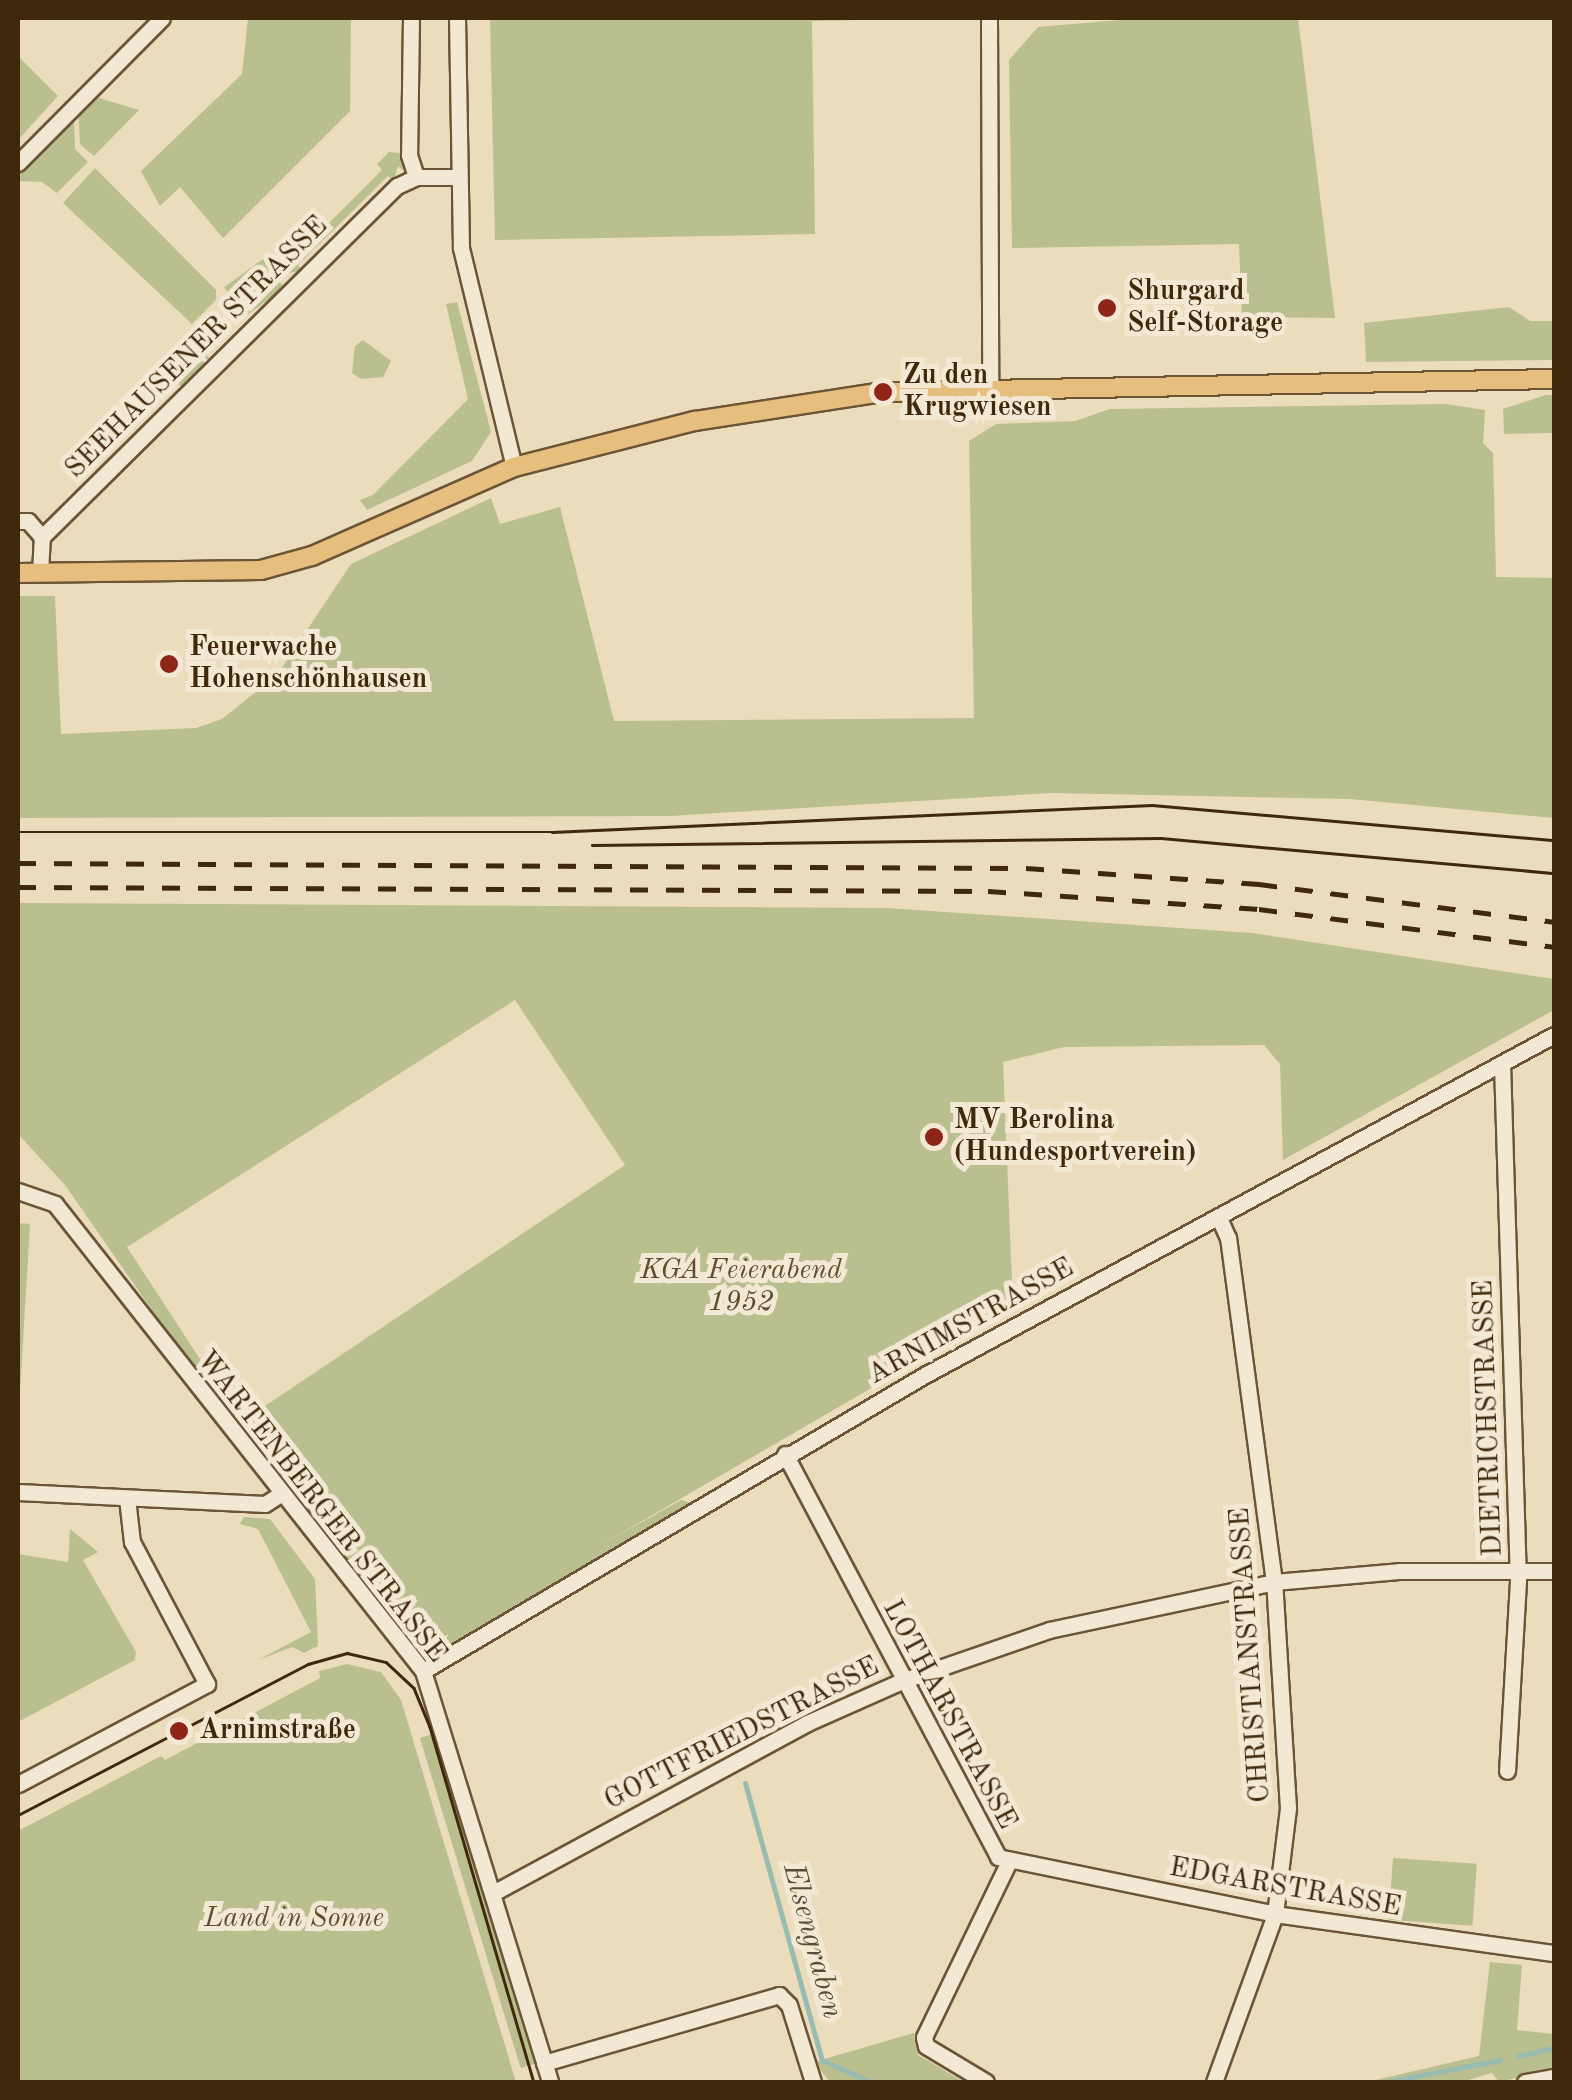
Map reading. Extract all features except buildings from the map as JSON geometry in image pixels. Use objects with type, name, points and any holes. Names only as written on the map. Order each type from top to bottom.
[{"type":"main road","points":[[18,573],[209,574],[274,567],[514,467],[735,413],[884,392],[990,387],[1554,380]]},
{"type":"street","points":[[18,163],[162,18]]},
{"type":"street","points":[[411,18],[409,155],[416,177],[457,177]]},
{"type":"street","points":[[456,18],[461,248],[514,467]]},
{"type":"street","points":[[990,18],[990,387]]},
{"type":"street","name":"SEEHAUSENER STRASSE","points":[[42,536],[397,186],[416,177]]},
{"type":"street","points":[[18,520],[28,520],[42,536],[40,572]]},
{"type":"street","name":"ARNIMSTRASSE","points":[[423,1671],[785,1454],[1554,1035]]},
{"type":"street","name":"DIETRICHSTRASSE","points":[[1502,1063],[1518,1571],[1507,1771]]},
{"type":"street","name":"WARTENBERGER STRASSE","points":[[18,1191],[55,1204],[280,1495],[423,1671],[550,2082]]},
{"type":"street","name":"CHRISTIANSTRASSE","points":[[1214,2082],[1275,1914],[1288,1808],[1274,1582],[1228,1238],[1218,1216]]},
{"type":"street","name":"LOTHARSTRASSE","points":[[785,1454],[990,1850],[1010,1861],[924,2037],[926,2046],[986,2082]]},
{"type":"street","points":[[18,1492],[264,1504],[280,1495]]},
{"type":"street","points":[[18,1784],[206,1684],[132,1542],[127,1498]]},
{"type":"street","name":"GOTTFRIEDSTRASSE","points":[[493,1893],[743,1756],[902,1681],[1049,1630],[1274,1582],[1554,1571]]},
{"type":"street","name":"EDGARSTRASSE","points":[[1010,1861],[1275,1914],[1554,1953]]},
{"type":"street","points":[[544,2063],[779,1995],[813,2082]]},
{"type":"street","points":[[1525,2082],[1554,2077]]},
{"type":"green space","points":[[248,18],[351,18],[350,111],[223,238],[180,187],[160,206],[141,171],[242,74]]},
{"type":"green space","points":[[490,18],[965,18],[812,21],[815,234],[495,240]]},
{"type":"green space","points":[[1144,18],[1298,18],[1335,318],[1242,317],[1239,244],[1012,248],[1009,60],[1038,27]]},
{"type":"green space","points":[[18,56],[58,96],[18,140]]},
{"type":"green space","points":[[99,98],[139,110],[94,156],[80,144],[78,108]]},
{"type":"green space","points":[[74,116],[75,149],[88,162],[57,193],[42,182],[18,181],[18,169]]},
{"type":"green space","points":[[389,152],[401,153],[404,171],[398,166],[394,181],[388,176],[298,265],[302,271],[286,273],[285,255],[291,261],[382,170],[377,164]]},
{"type":"green space","points":[[95,168],[216,290],[216,300],[192,324],[63,203]]},
{"type":"green space","points":[[263,259],[284,288],[245,316],[224,287]]},
{"type":"green space","points":[[457,302],[491,432],[472,461],[367,510],[360,500],[373,495],[468,399],[446,304]]},
{"type":"green space","points":[[1509,307],[1530,321],[1554,321],[1554,360],[1366,362],[1364,323]]},
{"type":"green space","points":[[189,338],[212,361],[184,390],[161,366]]},
{"type":"green space","points":[[363,340],[391,361],[383,377],[361,379],[352,373],[355,346]]},
{"type":"green space","points":[[1554,395],[1554,433],[1504,434],[1503,409]]},
{"type":"green space","points":[[1446,404],[1485,410],[1483,443],[1493,453],[1496,577],[1554,578],[1554,818],[1350,799],[1051,793],[670,816],[18,818],[18,596],[55,596],[61,734],[196,728],[222,719],[277,675],[351,564],[491,498],[500,524],[560,507],[614,721],[974,718],[969,441],[996,424],[1075,421],[1110,409]]},
{"type":"green space","name":"KGA Feierabend 1952","points":[[18,903],[887,908],[1252,933],[1554,979],[1554,1010],[1283,1160],[1280,1064],[1264,1045],[1064,1047],[1003,1062],[1013,1306],[599,1546],[681,1500],[692,1503],[446,1649],[442,1645],[449,1634],[417,1652],[220,1408],[65,1185],[18,1134]],"holes":[[[515,1000],[625,1165],[241,1422],[127,1247]]]},
{"type":"green space","points":[[18,1223],[30,1224],[18,1426]]},
{"type":"green space","points":[[244,1517],[270,1519],[315,1579],[318,1646],[304,1653],[292,1647],[258,1660],[311,1632],[258,1529],[240,1524]]},
{"type":"green space","points":[[70,1529],[98,1552],[83,1560],[136,1652],[135,1660],[18,1722],[18,1554],[68,1562]]},
{"type":"green space","name":"Land in Sonne","points":[[347,1664],[381,1672],[401,1700],[516,2082],[18,2082],[18,1831],[161,1756],[165,1760],[320,1678],[319,1671]]},
{"type":"green space","points":[[436,1733],[537,2063],[521,2068],[420,1738]]},
{"type":"green space","points":[[1393,1858],[1477,1864],[1472,1926],[1389,1920]]},
{"type":"green space","points":[[1490,1962],[1522,1965],[1517,2030],[1554,2034],[1554,2069],[1499,2082],[1492,2073],[1461,2082],[1367,2082],[1479,2056]]},
{"type":"green space","points":[[914,2033],[918,2055],[964,2082],[830,2082],[814,2062]]},
{"type":"waterway","name":"Elsengraben","points":[[745,1783],[822,2060],[871,2082]]},
{"type":"waterway","name":"Elsengraben","points":[[1518,2056],[1554,2048]]},
{"type":"waterway","name":"Elsengraben","points":[[1386,2082],[1500,2060]]},
{"type":"tram line","points":[[18,832],[552,832],[1152,805],[1554,840]]},
{"type":"tram line","points":[[592,845],[1161,838],[1554,873]]},
{"type":"tram line","points":[[18,1815],[308,1664],[347,1653],[386,1662],[414,1688],[430,1727],[534,2082]]},
{"type":"railway","points":[[18,863],[1026,868],[1259,884],[1554,922]]},
{"type":"railway","points":[[18,887],[988,891],[1259,909],[1554,947]]},
{"type":"place","name":"Shurgard Self-Storage","points":[[1107,308]]},
{"type":"place","name":"Zu den Krugwiesen","points":[[883,392]]},
{"type":"place","name":"Feuerwache Hohenschönhausen","points":[[169,664]]},
{"type":"place","name":"MV Berolina (Hundesportverein)","points":[[934,1137]]},
{"type":"place","name":"Arnimstraße","points":[[179,1731]]}]
